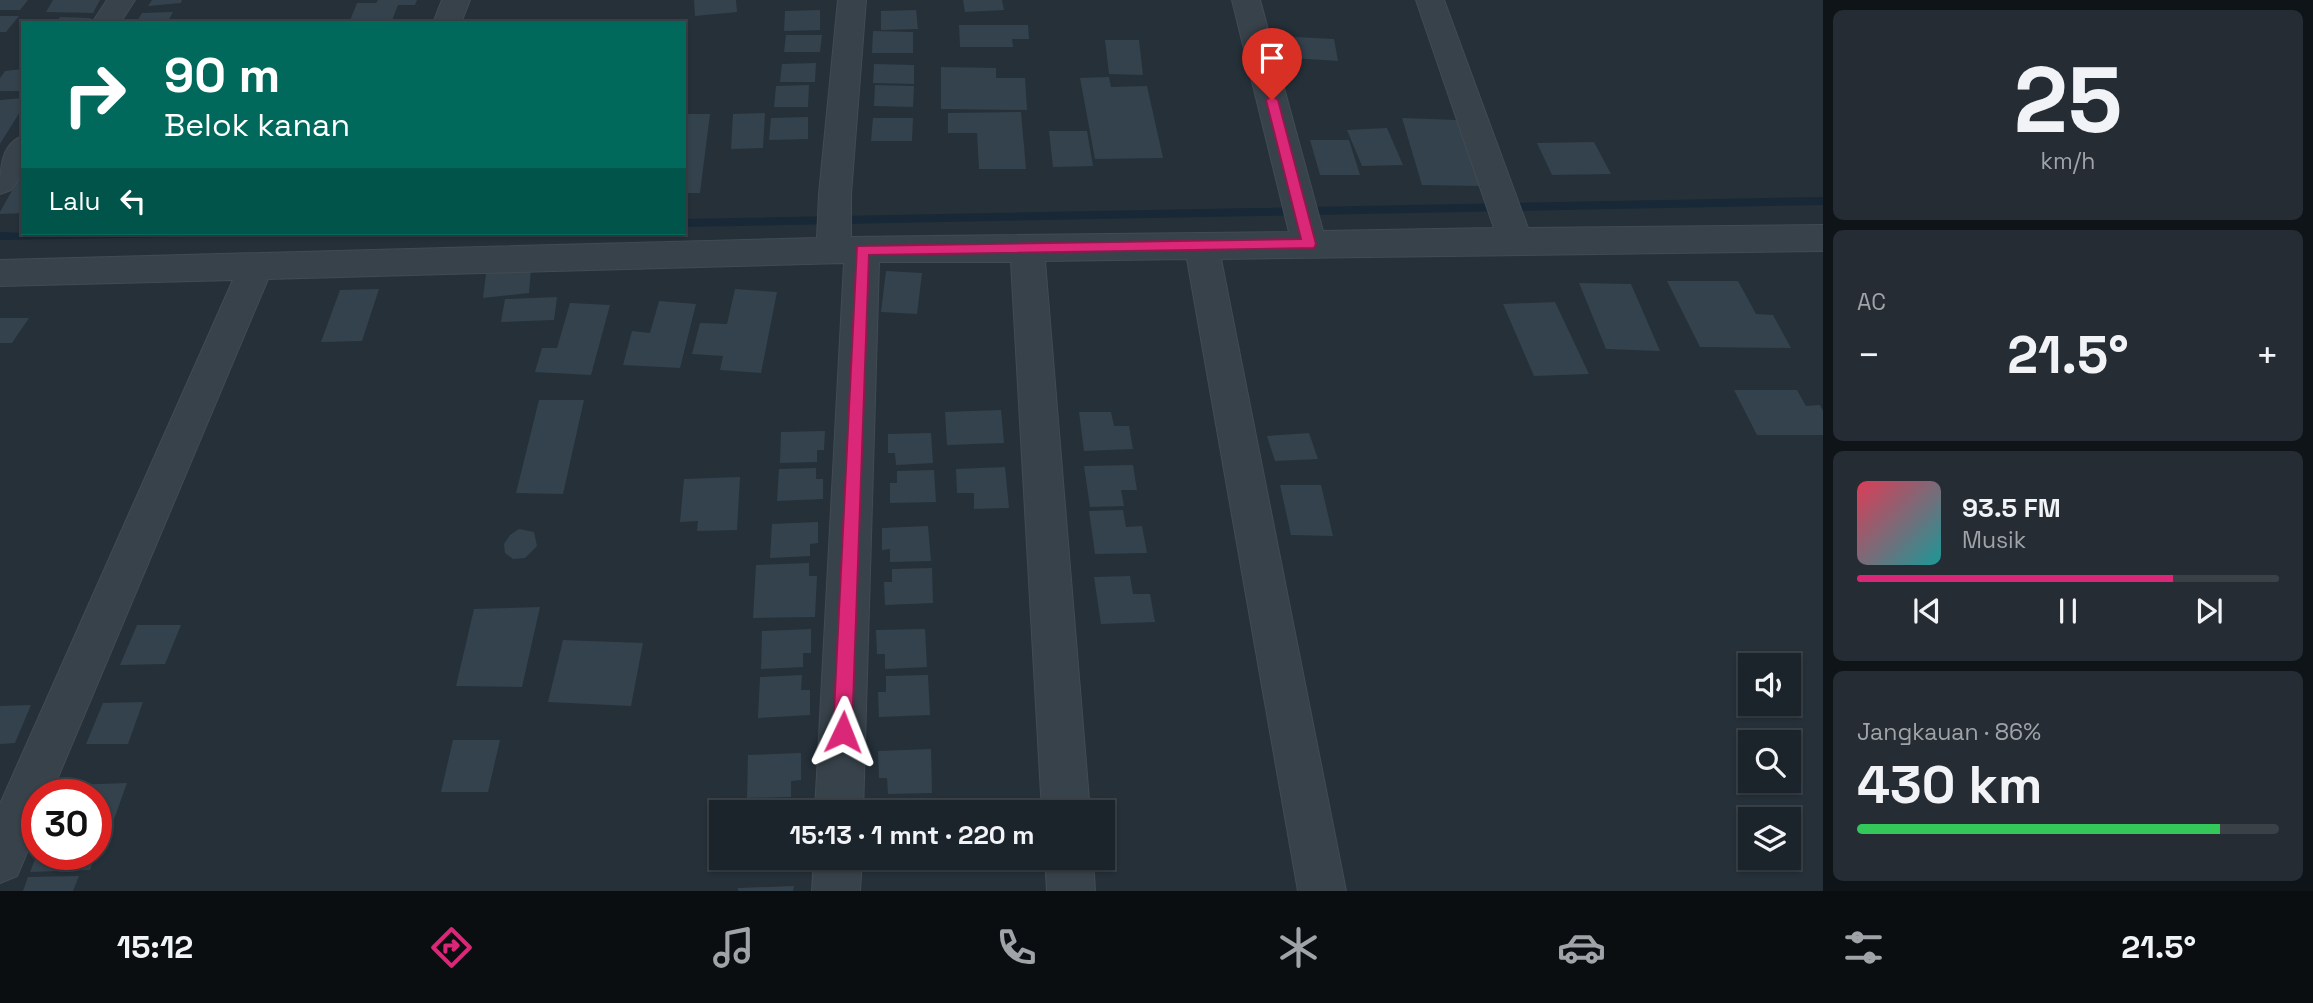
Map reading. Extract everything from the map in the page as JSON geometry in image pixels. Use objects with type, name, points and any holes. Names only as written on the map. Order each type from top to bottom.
[{"type":"street","points":[[107,21],[121,0]]},
{"type":"street","points":[[448,21],[456,0]]},
{"type":"street","points":[[839,800],[844,245],[835,194],[852,0]]},
{"type":"street","points":[[1246,0],[1307,236]]},
{"type":"street","points":[[1430,0],[1512,231]]},
{"type":"street","points":[[0,182],[21,151]]},
{"type":"street","points":[[0,273],[257,266],[357,244],[844,245],[1027,249],[1202,246],[1307,236],[1512,231],[1823,238]]},
{"type":"street","points":[[1202,246],[1322,891]]},
{"type":"street","points":[[1027,249],[1065,800]]},
{"type":"street","points":[[0,859],[257,266]]},
{"type":"street","points":[[836,891],[837,870]]},
{"type":"street","points":[[1070,870],[1071,891]]},
{"type":"building","points":[[0,0],[28,0],[20,10],[0,10]]},
{"type":"building","points":[[53,0],[100,0],[93,13],[46,12]]},
{"type":"building","points":[[152,0],[182,0],[181,3],[148,6]]},
{"type":"building","points":[[378,0],[417,0],[415,5],[398,5],[392,21],[350,21],[357,3],[376,3]]},
{"type":"building","points":[[694,0],[736,0],[737,12],[695,16]]},
{"type":"building","points":[[963,0],[1002,0],[1004,10],[965,12]]},
{"type":"building","points":[[820,10],[820,30],[784,31],[785,11]]},
{"type":"building","points":[[916,10],[918,29],[881,30],[881,11]]},
{"type":"building","points":[[173,12],[168,21],[137,21],[142,13]]},
{"type":"building","points":[[0,16],[19,16],[6,32],[0,32]]},
{"type":"building","points":[[60,17],[91,18],[89,21],[57,21]]},
{"type":"building","points":[[959,25],[1028,25],[1029,39],[1012,39],[1013,47],[960,47]]},
{"type":"building","points":[[873,31],[913,32],[913,53],[872,53]]},
{"type":"building","points":[[786,35],[822,35],[820,52],[784,52]]},
{"type":"building","points":[[1275,36],[1334,39],[1338,61],[1278,57]]},
{"type":"building","points":[[1105,40],[1139,40],[1143,75],[1109,74]]},
{"type":"building","points":[[816,63],[815,82],[780,82],[782,64]]},
{"type":"building","points":[[874,64],[914,65],[914,84],[873,83]]},
{"type":"building","points":[[941,67],[996,68],[996,78],[1025,78],[1027,110],[941,109]]},
{"type":"building","points":[[21,69],[21,91],[0,91],[0,78],[5,71]]},
{"type":"building","points":[[1109,77],[1111,87],[1147,86],[1163,158],[1095,159],[1080,78]]},
{"type":"building","points":[[809,85],[808,107],[774,107],[776,86]]},
{"type":"building","points":[[875,85],[914,86],[913,107],[874,106]]},
{"type":"building","points":[[21,98],[21,110],[0,144],[0,100]]},
{"type":"building","points":[[1021,112],[1026,169],[979,169],[977,133],[948,133],[948,113]]},
{"type":"building","points":[[765,113],[763,148],[731,149],[733,114]]},
{"type":"building","points":[[686,114],[710,114],[700,193],[686,193]]},
{"type":"building","points":[[808,117],[808,139],[769,140],[771,118]]},
{"type":"building","points":[[873,118],[913,118],[912,141],[871,141]]},
{"type":"building","points":[[1402,118],[1457,120],[1480,186],[1422,185]]},
{"type":"building","points":[[1387,128],[1403,165],[1362,166],[1347,130]]},
{"type":"building","points":[[1049,131],[1087,131],[1093,166],[1053,167]]},
{"type":"building","points":[[1310,140],[1349,140],[1360,175],[1320,175]]},
{"type":"building","points":[[1594,142],[1611,174],[1552,175],[1537,143]]},
{"type":"building","points":[[21,175],[21,213],[0,212]]},
{"type":"building","points":[[531,269],[529,293],[483,298],[486,274]]},
{"type":"building","points":[[886,271],[922,273],[917,314],[881,312]]},
{"type":"building","points":[[1667,281],[1738,281],[1756,314],[1773,315],[1791,348],[1700,347]]},
{"type":"building","points":[[1579,283],[1631,284],[1660,351],[1606,349]]},
{"type":"building","points":[[379,289],[362,341],[321,342],[340,290]]},
{"type":"building","points":[[735,289],[777,292],[761,373],[720,370],[723,356],[692,354],[700,323],[727,324]]},
{"type":"building","points":[[557,297],[554,320],[501,322],[505,299]]},
{"type":"building","points":[[659,301],[696,304],[680,368],[623,365],[632,331],[650,333]]},
{"type":"building","points":[[1555,302],[1589,374],[1534,376],[1503,304]]},
{"type":"building","points":[[570,303],[610,305],[591,375],[535,372],[542,348],[557,348]]},
{"type":"building","points":[[0,318],[29,318],[12,343],[0,343]]},
{"type":"building","points":[[1734,390],[1797,390],[1806,406],[1820,405],[1823,411],[1823,435],[1757,435]]},
{"type":"building","points":[[539,400],[584,400],[563,494],[516,493]]},
{"type":"building","points":[[1001,410],[1004,443],[947,445],[945,412]]},
{"type":"building","points":[[1079,412],[1111,412],[1114,426],[1129,426],[1133,449],[1084,451]]},
{"type":"building","points":[[825,431],[824,450],[817,450],[817,462],[780,463],[781,432]]},
{"type":"building","points":[[931,433],[933,463],[896,465],[895,453],[888,453],[888,434]]},
{"type":"building","points":[[1309,433],[1318,459],[1275,461],[1267,436]]},
{"type":"building","points":[[1133,465],[1137,490],[1121,490],[1124,506],[1090,507],[1084,466]]},
{"type":"building","points":[[1005,467],[1009,508],[974,509],[974,493],[957,493],[956,469]]},
{"type":"building","points":[[816,468],[816,479],[823,479],[823,499],[777,501],[779,469]]},
{"type":"building","points":[[934,470],[936,502],[890,503],[890,483],[897,483],[897,471]]},
{"type":"building","points":[[740,477],[737,530],[697,531],[698,521],[680,522],[684,479]]},
{"type":"building","points":[[1280,485],[1321,485],[1333,536],[1291,535]]},
{"type":"building","points":[[1123,510],[1126,527],[1142,526],[1147,553],[1095,554],[1089,511]]},
{"type":"building","points":[[818,522],[818,543],[810,544],[810,556],[770,558],[772,524]]},
{"type":"building","points":[[928,526],[931,561],[890,562],[890,549],[882,550],[882,528]]},
{"type":"building","points":[[519,529],[534,532],[537,546],[525,558],[513,559],[505,553],[504,544],[510,535]]},
{"type":"building","points":[[809,563],[809,576],[817,576],[815,617],[753,618],[756,565]]},
{"type":"building","points":[[932,568],[933,603],[885,605],[884,582],[892,582],[892,569]]},
{"type":"building","points":[[1130,576],[1133,594],[1150,594],[1155,622],[1101,624],[1094,577]]},
{"type":"building","points":[[540,607],[522,687],[456,686],[474,609]]},
{"type":"building","points":[[137,625],[181,625],[165,664],[120,665]]},
{"type":"building","points":[[811,629],[811,653],[803,653],[803,667],[761,669],[762,631]]},
{"type":"building","points":[[925,629],[927,667],[885,669],[885,654],[877,654],[876,630]]},
{"type":"building","points":[[563,640],[643,643],[631,706],[548,702]]},
{"type":"building","points":[[802,675],[801,690],[810,690],[810,715],[758,718],[760,677]]},
{"type":"building","points":[[928,675],[930,715],[879,717],[878,692],[886,692],[886,676]]},
{"type":"building","points":[[143,702],[128,744],[86,744],[103,703]]},
{"type":"building","points":[[31,705],[15,743],[0,744],[0,706]]},
{"type":"building","points":[[453,740],[500,740],[488,792],[441,792]]},
{"type":"building","points":[[931,749],[932,793],[888,794],[887,778],[879,778],[878,751]]},
{"type":"building","points":[[801,753],[801,780],[791,781],[791,797],[747,798],[748,755]]},
{"type":"building","points":[[127,783],[112,822],[112,784]]},
{"type":"building","points":[[31,870],[90,870],[30,872]]},
{"type":"building","points":[[79,876],[73,891],[23,891],[28,877]]},
{"type":"building","points":[[794,886],[793,891],[738,891],[738,888]]},
{"type":"waterway","points":[[686,223],[1823,201]]},
{"type":"waterway","points":[[0,236],[61,235]]},
{"type":"route","points":[[843,732],[862,250],[1309,244],[1272,100]]}]
